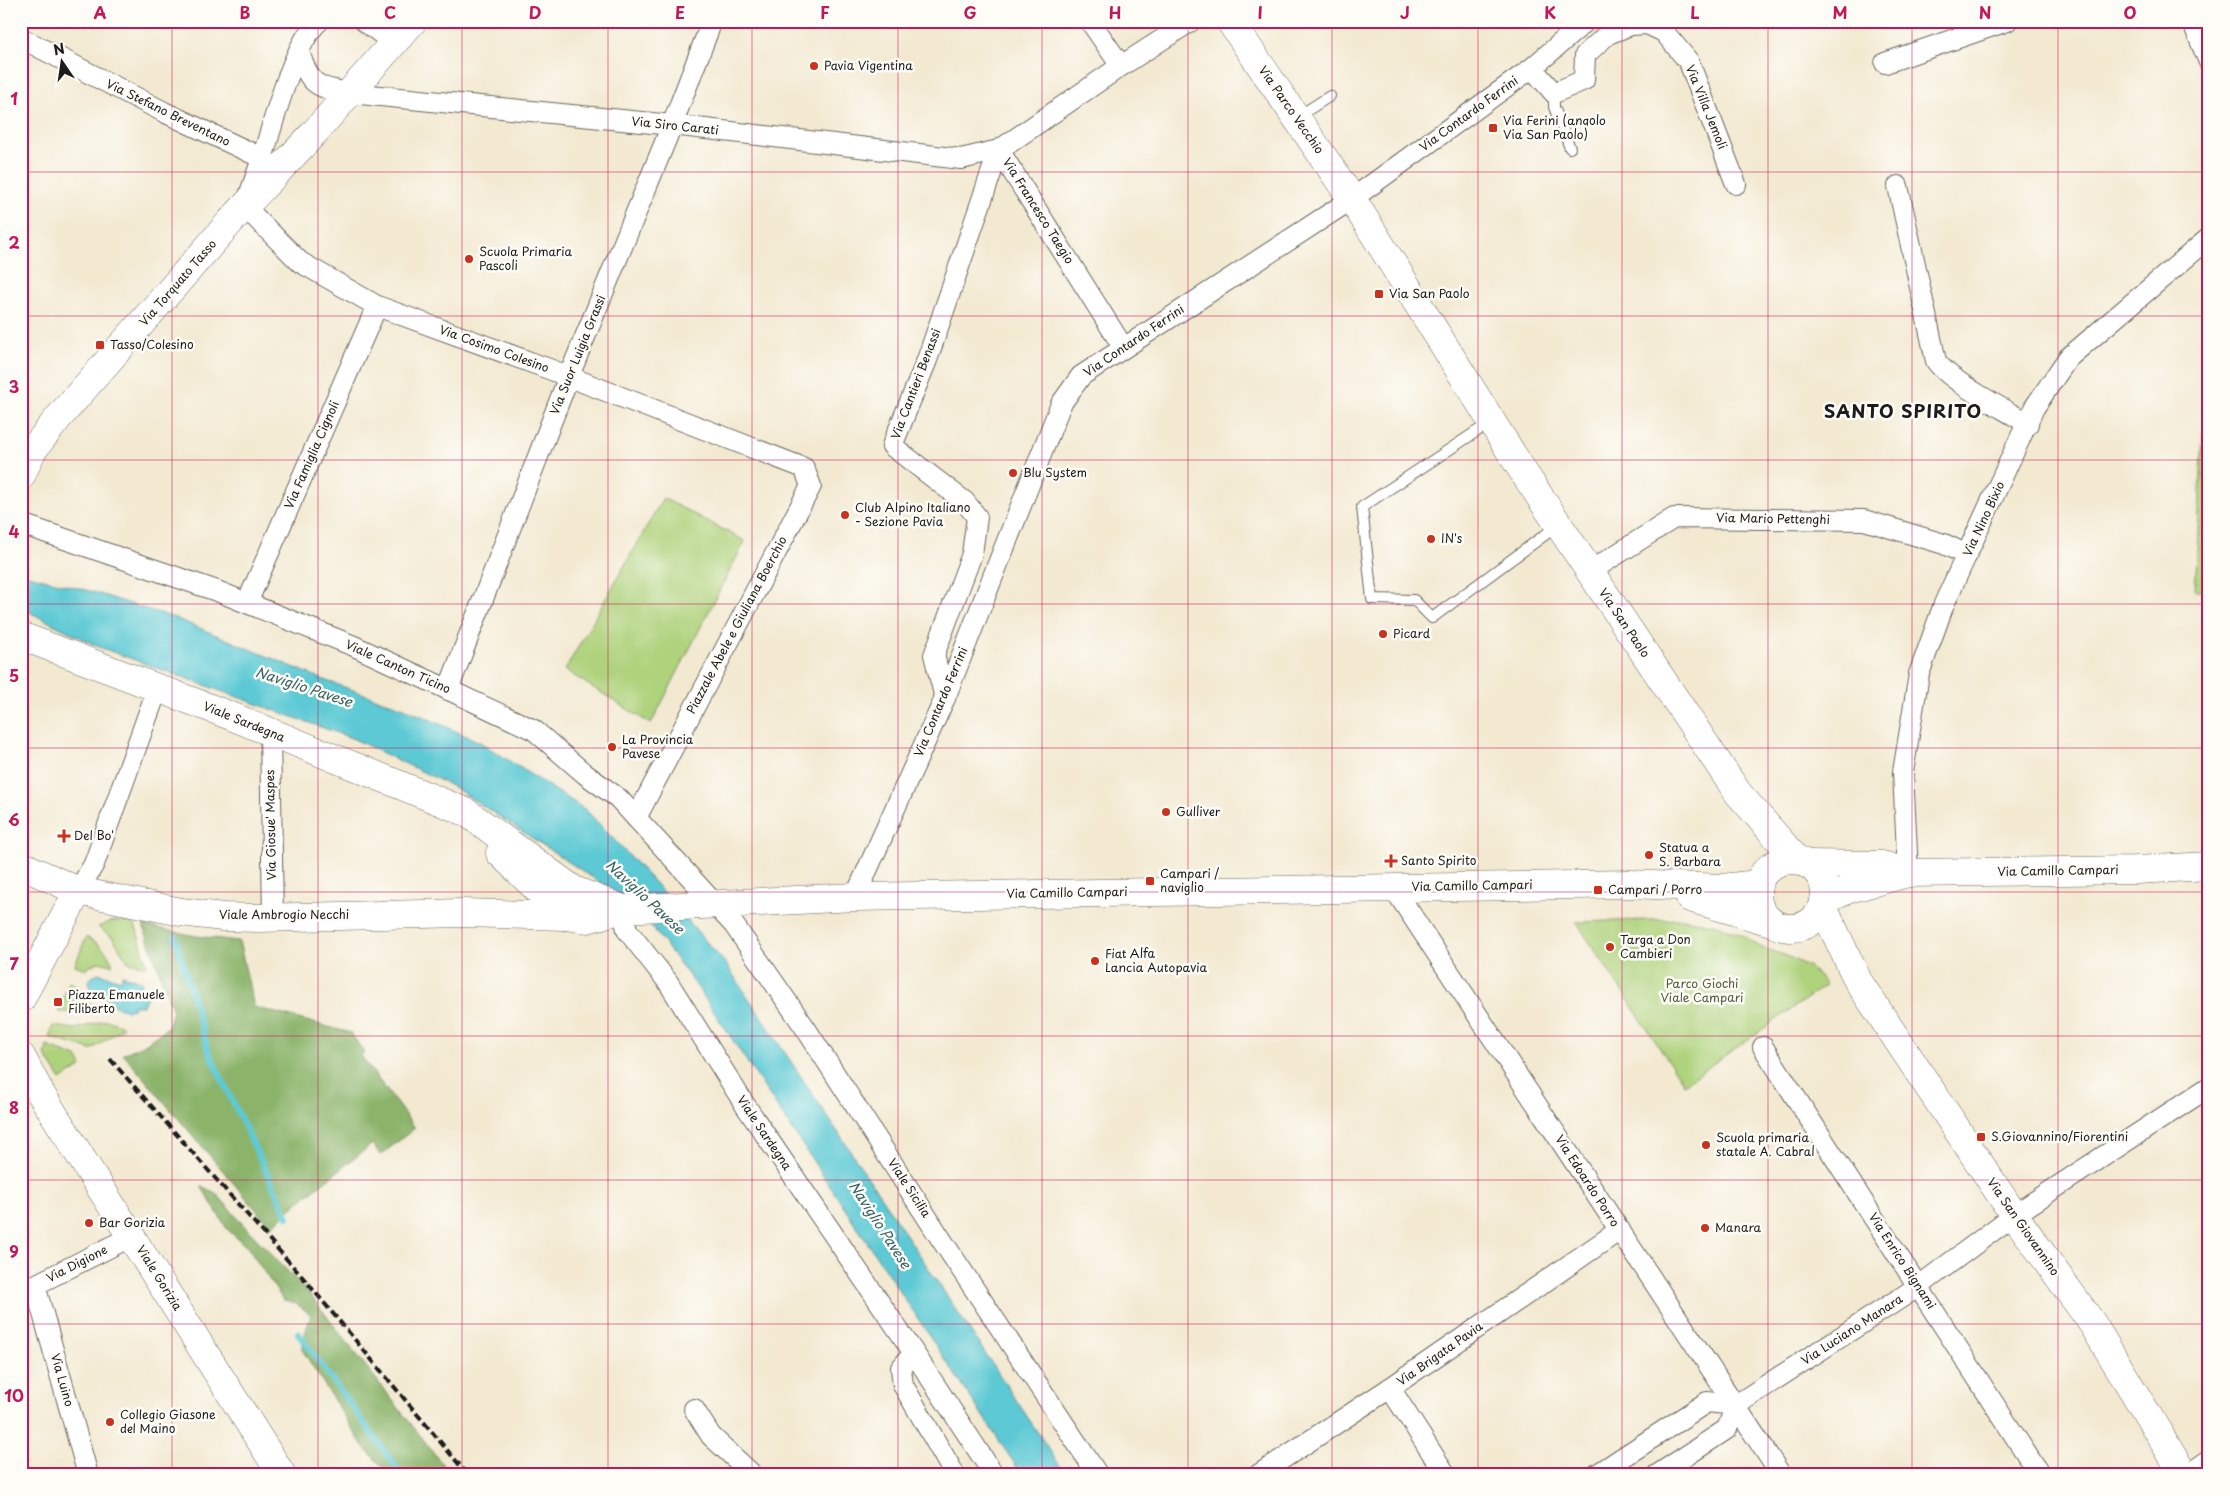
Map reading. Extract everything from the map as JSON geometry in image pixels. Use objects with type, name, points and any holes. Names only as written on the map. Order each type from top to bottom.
[{"type":"street","points":[[364,21],[395,44]]},
{"type":"street","name":"Via Torquato Tasso","points":[[21,476],[32,451],[59,417],[245,207],[395,44],[413,21]]},
{"type":"street","name":"Via Suor Luigia Grassi","points":[[448,690],[569,376],[672,125],[712,21]]},
{"type":"street","points":[[1090,21],[1121,66]]},
{"type":"street","name":"Via Francesco Taegio","points":[[1123,347],[999,150],[1121,66],[1191,21]]},
{"type":"street","name":"Via Parco Vecchio","points":[[1230,21],[1352,199]]},
{"type":"street","name":"Via Contardo Ferrini","points":[[855,897],[945,698],[1061,404],[1080,376],[1352,199],[1532,68],[1586,21]]},
{"type":"street","points":[[1885,63],[2007,21]]},
{"type":"street","points":[[2192,21],[2209,62]]},
{"type":"street","name":"Via Torquato Tasso","points":[[245,207],[262,158],[274,114],[312,24]]},
{"type":"street","name":"Via Villa Jemoli","points":[[1554,93],[1584,80],[1585,55],[1608,34],[1631,25],[1646,24],[1664,32],[1689,62],[1736,184]]},
{"type":"street","name":"Via Stefano Breventano","points":[[21,38],[164,112],[262,158]]},
{"type":"street","points":[[300,52],[306,74],[313,82],[329,90],[350,93]]},
{"type":"street","points":[[1532,68],[1554,93]]},
{"type":"street","name":"Via Siro Carati","points":[[350,93],[672,125],[961,159],[999,150]]},
{"type":"street","name":"Via Cantieri Benassi","points":[[945,698],[934,655],[972,554],[977,517],[966,502],[892,446],[927,360],[999,150]]},
{"type":"street","points":[[1898,186],[1936,361],[1940,368],[2028,424]]},
{"type":"street","name":"Via San Paolo","points":[[1352,199],[1490,422],[1738,792],[1802,862]]},
{"type":"street","name":"Via Cosimo Colesino","points":[[245,207],[300,262],[377,306],[569,376],[804,468],[811,486]]},
{"type":"street","name":"Via Nino Bixio","points":[[1908,873],[1903,772],[1919,674],[1944,604],[2034,408],[2068,358],[2209,238]]},
{"type":"street","name":"Via Famiglia Cignoli","points":[[248,603],[377,306]]},
{"type":"street","name":"Piazzale Abele e Giuliana Boerchio","points":[[636,818],[811,486]]},
{"type":"street","name":"Via Mario Pettenghi","points":[[1589,572],[1674,518],[1864,520],[1944,544],[1967,555]]},
{"type":"street","name":"Viale Canton Ticino","points":[[21,524],[248,603],[354,646],[534,730],[584,774],[618,798],[715,905]]},
{"type":"street","name":"Viale Sardegna","points":[[21,636],[270,732],[466,812],[574,890],[623,909],[627,930],[668,982],[745,1106],[914,1352],[994,1475]]},
{"type":"street","points":[[21,999],[78,890],[94,864],[158,688]]},
{"type":"street","name":"Via Giosue' Maspes","points":[[270,732],[273,918]]},
{"type":"street","name":"Via San Paolo","points":[[1738,792],[1753,828],[1761,878]]},
{"type":"street","points":[[466,812],[479,832],[565,916],[587,919],[623,909]]},
{"type":"street","points":[[1785,860],[1802,862],[1822,879],[1825,890],[1824,904],[1816,918],[1806,925],[1781,924],[1760,910],[1756,897],[1761,878],[1775,864],[1785,860]]},
{"type":"street","name":"Via Camillo Campari","points":[[1802,862],[1882,865],[1908,873]]},
{"type":"street","name":"Viale Ambrogio Necchi","points":[[21,865],[78,890],[181,912],[223,917],[273,918],[463,914],[565,916]]},
{"type":"street","name":"Via Camillo Campari","points":[[1824,904],[1849,889],[1908,873],[2136,870],[2209,866]]},
{"type":"street","name":"Viale Ambrogio Necchi","points":[[463,914],[517,892],[524,875]]},
{"type":"street","name":"Via Camillo Campari","points":[[623,909],[855,897],[1630,884],[1722,888],[1761,878]]},
{"type":"street","name":"Via Camillo Campari","points":[[1630,884],[1716,904],[1781,924]]},
{"type":"street","name":"Via Edoardo Porro","points":[[1393,887],[1781,1475]]},
{"type":"street","name":"Via San Giovannino","points":[[1824,904],[1858,982],[2014,1215],[2092,1323],[2186,1475]]},
{"type":"street","name":"Viale Sicilia","points":[[715,905],[734,925],[806,1028],[947,1247],[1098,1475]]},
{"type":"street","name":"Via San Giovannino","points":[[1781,924],[1820,946],[1858,982]]},
{"type":"street","name":"Via Enrico Bignami","points":[[1763,1047],[2040,1475]]},
{"type":"street","name":"Viale Gorizia","points":[[21,1056],[41,1094],[282,1475]]},
{"type":"street","name":"Via Luciano Manara","points":[[1736,1405],[1919,1286],[2014,1215],[2209,1087]]},
{"type":"street","name":"Via Brigata Pavia","points":[[1258,1475],[1390,1388],[1620,1230]]},
{"type":"street","name":"Via Digione","points":[[28,1286],[132,1236]]},
{"type":"street","name":"Via Luino","points":[[28,1286],[88,1475]]},
{"type":"street","points":[[914,1352],[901,1368],[904,1385],[955,1475]]},
{"type":"street","points":[[1390,1388],[1446,1475]]},
{"type":"street","points":[[1596,1475],[1707,1402],[1736,1405],[1727,1429],[1657,1475]]},
{"type":"street","points":[[694,1409],[711,1436],[753,1475]]},
{"type":"street","points":[[2186,1475],[2209,1460]]},
{"type":"lane","points":[[1554,93],[1554,107],[1570,148]]},
{"type":"lane","points":[[1296,118],[1330,96]]},
{"type":"lane","points":[[1490,422],[1362,507],[1372,598],[1414,600],[1432,618],[1558,525]]},
{"type":"green space","points":[[2203,432],[2209,433],[2209,592],[2195,591]]},
{"type":"green space","points":[[663,498],[745,541],[651,724],[565,670]]},
{"type":"green space","name":"Parco Giochi Viale Campari","points":[[1684,919],[1717,925],[1745,936],[1760,947],[1787,956],[1811,968],[1826,985],[1684,1084],[1576,922]]},
{"type":"green space","points":[[112,921],[130,922],[136,927],[147,966],[128,962],[113,938],[98,927]]},
{"type":"green space","points":[[143,925],[196,936],[239,941],[254,1007],[351,1033],[364,1053],[361,1056],[415,1128],[381,1155],[372,1144],[271,1227],[123,1054],[145,1044],[168,1027],[173,1011]]},
{"type":"green space","points":[[86,937],[98,944],[108,954],[112,965],[98,962],[85,969],[75,965]]},
{"type":"green space","points":[[69,982],[78,986],[84,999],[95,1006],[95,1009],[82,1013],[58,1012]]},
{"type":"green space","points":[[106,1020],[121,1025],[123,1028],[91,1050],[49,1037],[53,1026],[76,1029]]},
{"type":"green space","points":[[47,1046],[77,1057],[82,1066],[61,1080],[45,1055]]},
{"type":"green space","points":[[201,1186],[216,1193],[247,1229],[307,1291],[451,1475],[418,1475],[416,1472],[390,1475],[363,1446],[303,1351],[303,1340],[311,1315],[297,1304],[283,1300],[248,1248],[227,1229]]},
{"type":"water","name":"Naviglio Pavese","points":[[21,573],[93,592],[175,618],[327,681],[404,708],[480,742],[586,810],[654,882],[726,964],[1066,1475],[1022,1475],[696,985],[636,906],[454,787],[354,739],[99,647],[21,608]]},
{"type":"water","points":[[98,973],[121,980],[122,975],[141,981],[142,984],[137,987],[144,988],[144,991],[148,993],[143,1006],[132,1006],[134,1009],[128,1010],[112,1005],[114,1000],[93,992],[88,980]]},
{"type":"waterway","points":[[175,936],[208,1050],[288,1217]]},
{"type":"waterway","points":[[298,1333],[402,1475]]},
{"type":"railway","points":[[110,1059],[305,1280],[468,1475]]},
{"type":"place","name":"Pavia Vigentina","points":[[814,66]]},
{"type":"place","name":"Via Ferini (angolo Via San Paolo)","points":[[1493,128]]},
{"type":"place","name":"Scuola Primaria Pascoli","points":[[469,259]]},
{"type":"place","name":"Via San Paolo","points":[[1379,294]]},
{"type":"place","name":"Tasso/Colesino","points":[[100,345]]},
{"type":"place","name":"Blu System","points":[[1013,473]]},
{"type":"place","name":"Club Alpino Italiano - Sezione Pavia","points":[[845,515]]},
{"type":"place","name":"IN's","points":[[1431,539]]},
{"type":"place","name":"Picard","points":[[1383,634]]},
{"type":"place","name":"La Provincia Pavese","points":[[612,747]]},
{"type":"place","name":"Gulliver","points":[[1166,812]]},
{"type":"place","name":"Del Bo'","points":[[64,836]]},
{"type":"place","name":"Statua a S. Barbara","points":[[1649,855]]},
{"type":"place","name":"Santo Spirito","points":[[1391,861]]},
{"type":"place","name":"Campari / naviglio","points":[[1150,881]]},
{"type":"place","name":"Campari / Porro","points":[[1598,890]]},
{"type":"place","name":"Targa a Don Cambieri","points":[[1610,947]]},
{"type":"place","name":"Fiat Alfa Lancia Autopavia","points":[[1095,961]]},
{"type":"place","name":"Piazza Emanuele Filiberto","points":[[58,1002]]},
{"type":"place","name":"S.Giovannino/Fiorentini","points":[[1981,1137]]},
{"type":"place","name":"Scuola primaria statale A. Cabral","points":[[1706,1145]]},
{"type":"place","name":"Bar Gorizia","points":[[89,1223]]},
{"type":"place","name":"Manara","points":[[1705,1228]]},
{"type":"place","name":"Collegio Giasone del Maino","points":[[110,1422]]},
{"type":"district","name":"SANTO SPIRITO","points":[[1903,412]]}]
